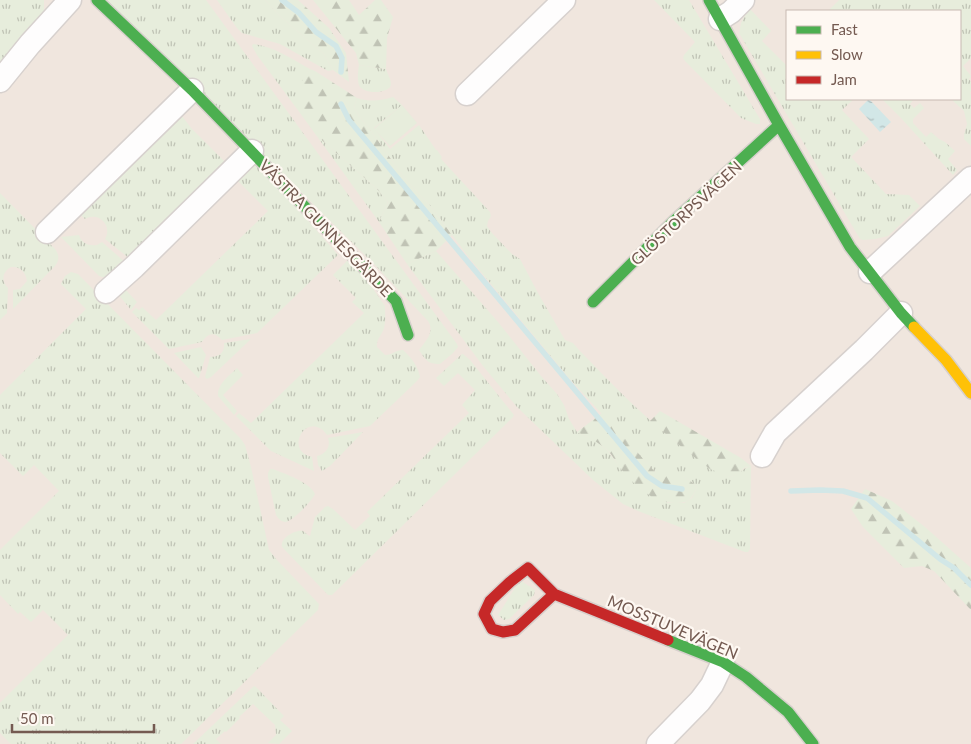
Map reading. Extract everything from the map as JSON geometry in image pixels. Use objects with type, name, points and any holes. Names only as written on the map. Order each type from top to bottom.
[{"type":"street","points":[[0,82],[30,44],[70,0]]},
{"type":"street","name":"VÄSTRA GUNNESGÄRDE","points":[[97,0],[192,90],[396,301],[408,335]]},
{"type":"street","points":[[468,94],[564,0]]},
{"type":"street","points":[[709,0],[850,247],[901,313],[946,360],[971,393]]},
{"type":"street","points":[[720,19],[731,12],[743,0]]},
{"type":"street","points":[[46,232],[192,90]]},
{"type":"street","name":"GLÖSTORPSVÄGEN","points":[[593,302],[674,222],[779,125]]},
{"type":"street","name":"VÄSTRA GUNNESGÄRDE","points":[[106,292],[252,151]]},
{"type":"street","points":[[870,272],[971,178]]},
{"type":"street","points":[[762,456],[775,433],[901,313]]},
{"type":"street","name":"MOSSTUVEVÄGEN","points":[[554,594],[515,630],[503,632],[492,629],[484,614],[490,601],[528,568],[554,594],[723,662],[746,677],[788,712],[813,744]]},
{"type":"street","points":[[658,744],[700,701],[712,685],[723,662]]},
{"type":"shaded area","points":[[0,0],[971,0],[971,744],[0,744]]},
{"type":"green space","points":[[0,0],[44,0],[44,14],[0,64]]},
{"type":"green space","points":[[106,0],[206,0],[457,344],[458,347],[453,353],[440,364],[429,362],[425,359],[419,350],[430,333],[431,329],[428,321],[375,265]]},
{"type":"green space","points":[[217,0],[265,0],[281,17],[324,54],[333,70],[328,71],[280,44],[242,33]]},
{"type":"green space","points":[[265,0],[298,0],[329,28],[346,53],[349,82],[333,70],[324,54],[281,17]]},
{"type":"green space","points":[[313,0],[349,0],[359,15],[375,0],[381,0],[393,17],[387,38],[386,69],[359,65],[356,53]]},
{"type":"green space","points":[[654,0],[689,0],[760,119],[760,124],[741,118],[685,61],[684,55],[695,42]]},
{"type":"green space","points":[[839,0],[971,0],[971,58],[963,66],[971,76],[969,79],[971,82],[971,146],[964,139],[967,124],[964,111],[952,100],[961,100],[961,10],[829,10]]},
{"type":"green space","points":[[749,8],[771,31],[762,41],[786,65],[786,100],[853,100],[842,110],[869,139],[851,157],[886,194],[909,195],[920,206],[888,236],[875,239],[860,239],[739,33],[741,23]]},
{"type":"green space","points":[[253,44],[275,50],[310,69],[302,84],[300,113],[257,55],[252,46]]},
{"type":"green space","points":[[359,65],[386,69],[391,82],[390,87],[376,92],[370,92],[361,88],[358,80]]},
{"type":"green space","points":[[310,69],[357,98],[354,107],[359,116],[403,176],[433,209],[452,235],[436,251],[407,264],[379,222],[388,202],[377,189],[316,135],[300,113],[300,86],[304,76]]},
{"type":"green space","points":[[393,97],[402,105],[374,128],[390,149],[419,125],[442,157],[442,160],[490,212],[491,216],[487,226],[512,254],[520,259],[565,340],[573,343],[643,414],[696,458],[730,477],[751,466],[750,549],[748,552],[623,504],[593,480],[517,407],[483,366],[407,264],[436,251],[557,394],[577,432],[596,441],[608,451],[622,470],[642,490],[668,503],[684,503],[692,498],[697,487],[692,482],[674,474],[656,473],[568,377],[467,255],[433,209],[403,176],[354,107],[357,98],[375,100]]},
{"type":"green space","points":[[883,100],[913,100],[910,104],[914,108],[920,103],[924,108],[913,119],[913,123],[926,137],[931,132],[955,151],[948,159],[957,170],[953,175]]},
{"type":"green space","points":[[402,105],[417,123],[390,146],[374,129]]},
{"type":"green space","points":[[178,111],[192,129],[226,163],[130,259],[105,239],[107,229],[103,221],[95,217],[85,219],[76,210]]},
{"type":"green space","points":[[316,135],[377,189],[388,202],[379,222]]},
{"type":"green space","points":[[252,156],[338,255],[257,333],[222,340],[216,335],[211,334],[202,342],[169,349],[132,312],[136,308],[139,310],[142,307],[156,320],[268,211],[234,177]]},
{"type":"green space","points":[[0,193],[55,249],[58,262],[13,309],[13,290],[20,289],[27,281],[22,270],[11,267],[6,271],[4,280],[8,288],[7,313],[0,320]]},
{"type":"green space","points":[[79,235],[89,245],[97,245],[102,242],[126,263],[111,276],[99,276],[61,237]]},
{"type":"green space","points":[[351,257],[385,306],[385,325],[377,342],[377,347],[385,355],[403,350],[414,362],[420,377],[370,426],[327,435],[323,430],[315,426],[309,427],[304,431],[298,442],[304,454],[312,457],[314,471],[271,451],[236,416],[239,413],[251,423],[364,313],[352,302],[356,298],[333,275]]},
{"type":"green space","points":[[71,272],[78,274],[241,439],[245,445],[251,467],[269,550],[319,604],[318,610],[181,744],[11,744],[0,733],[0,703],[68,635],[43,610],[31,622],[20,612],[18,614],[0,595],[0,550],[59,491],[34,465],[23,476],[0,453],[0,395],[86,309],[61,284],[65,276]]},
{"type":"green space","points":[[123,287],[137,302],[131,310],[118,294]]},
{"type":"green space","points":[[251,339],[211,377],[207,379],[205,377],[210,357],[221,354],[224,349],[224,343]]},
{"type":"green space","points":[[201,347],[206,355],[198,378],[174,353]]},
{"type":"green space","points":[[462,354],[470,360],[514,415],[513,417],[332,595],[328,595],[283,548],[283,541],[287,536],[297,531],[303,531],[310,536],[315,517],[328,506],[355,530],[370,516],[367,512],[469,413],[462,405],[475,390],[458,373],[444,386],[436,378]]},
{"type":"green space","points":[[237,368],[243,375],[223,395],[237,411],[234,415],[218,396],[218,392],[224,381]]},
{"type":"green space","points":[[660,411],[741,458],[751,466],[730,477],[710,469],[650,421]]},
{"type":"green space","points":[[602,413],[656,473],[668,472],[678,474],[688,479],[697,487],[691,498],[684,502],[667,502],[645,492],[621,469],[607,450],[577,432]]},
{"type":"green space","points":[[363,432],[330,466],[322,471],[318,465],[317,456],[327,450],[328,438]]},
{"type":"green space","points":[[270,469],[303,482],[315,494],[302,511],[285,522],[276,515],[268,477]]},
{"type":"green space","points":[[865,489],[892,501],[925,527],[971,568],[971,610],[934,571],[922,566],[904,568],[863,527],[851,509]]},
{"type":"green space","points":[[520,580],[535,590],[534,595],[509,619],[504,620],[498,615]]},
{"type":"green space","points":[[254,686],[284,716],[280,720],[292,731],[279,744],[268,743],[276,735],[275,725],[253,704],[226,732],[216,739],[221,744],[193,744]]},
{"type":"water","points":[[870,100],[891,122],[880,132],[859,109]]},
{"type":"waterway","points":[[282,0],[299,13],[316,32],[336,46],[342,58],[341,72]]},
{"type":"waterway","points":[[341,104],[349,120],[647,476],[662,486],[682,489]]},
{"type":"waterway","points":[[791,491],[843,491],[867,498],[940,559],[954,568],[971,585]]},
{"type":"traffic: fast","points":[[97,0],[192,90],[396,301],[408,335]]},
{"type":"traffic: fast","points":[[709,0],[850,247],[914,327]]},
{"type":"traffic: fast","points":[[593,302],[674,221],[779,125]]},
{"type":"traffic: fast","points":[[668,640],[723,662],[746,677],[788,712],[813,744]]},
{"type":"traffic: slow","points":[[914,327],[946,360],[971,393]]},
{"type":"traffic: jam","points":[[554,594],[515,630],[503,632],[492,629],[484,614],[490,601],[528,568],[554,594],[668,640]]}]
